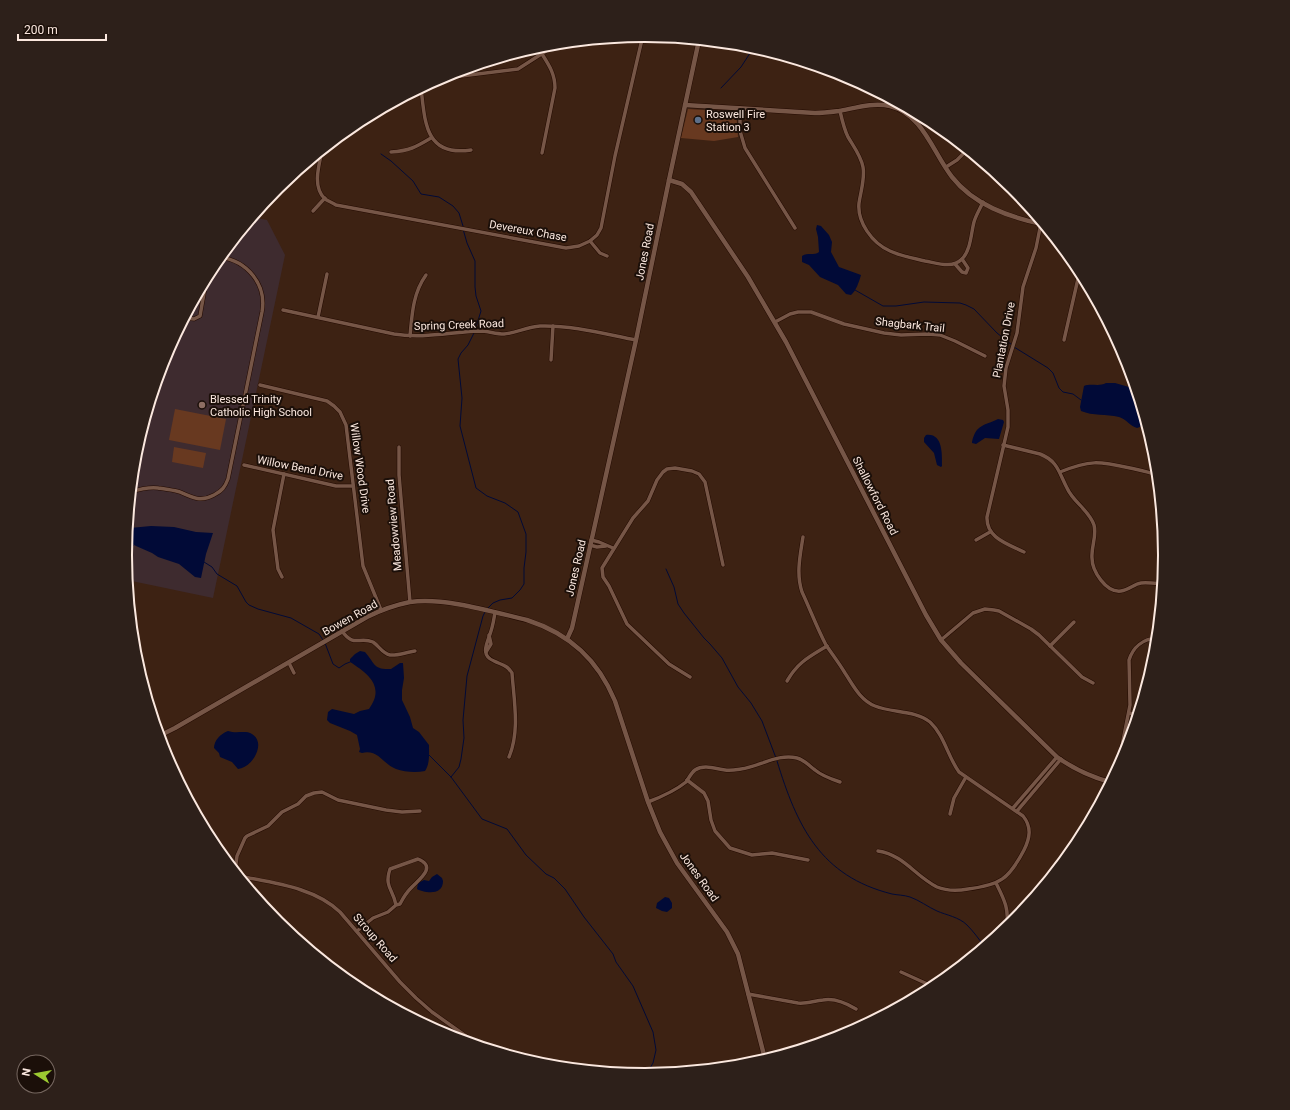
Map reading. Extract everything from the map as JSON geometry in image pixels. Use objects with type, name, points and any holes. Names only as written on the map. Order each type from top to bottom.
[{"type":"street","points":[[607,256],[600,253],[590,241],[597,235],[601,228],[615,156],[641,42]]},
{"type":"street","name":"Jones Road","points":[[698,45],[636,340],[572,628],[568,639],[590,660],[600,672],[608,686],[615,702],[648,802],[660,832],[674,858],[720,922],[732,942],[740,961],[763,1054]]},
{"type":"street","points":[[462,76],[518,69],[545,52]]},
{"type":"street","points":[[542,54],[554,74],[555,88],[542,153]]},
{"type":"street","points":[[422,93],[426,128],[431,138],[440,146],[447,149],[457,151],[471,150]]},
{"type":"street","points":[[685,105],[815,113],[878,105],[897,108]]},
{"type":"street","points":[[740,108],[740,131],[745,148],[795,228]]},
{"type":"street","points":[[840,111],[845,130],[859,154],[863,166],[864,181],[859,202],[859,210],[862,221],[867,231],[880,245],[895,253],[944,265],[955,264],[962,259],[966,252],[974,221],[983,202]]},
{"type":"street","points":[[909,115],[918,124],[952,177],[962,188],[983,202],[1011,216],[1034,221]]},
{"type":"street","points":[[391,152],[399,152],[417,147],[431,138]]},
{"type":"street","points":[[946,167],[964,153]]},
{"type":"street","points":[[313,211],[325,198],[321,193],[317,180],[321,158]]},
{"type":"street","name":"Shallowford Road","points":[[669,180],[682,184],[691,192],[750,280],[775,322],[926,615],[941,640],[961,663],[1059,758],[1071,767],[1106,780]]},
{"type":"street","name":"Devereux Chase","points":[[325,198],[340,206],[566,248],[579,246],[590,241]]},
{"type":"street","name":"Plantation Drive","points":[[990,532],[987,517],[1008,418],[1004,386],[1006,368],[1017,333],[1023,286],[1036,248],[1041,229]]},
{"type":"street","points":[[136,490],[141,488],[160,488],[198,499],[207,499],[224,488],[228,479],[262,312],[263,300],[256,278],[237,262],[227,258]]},
{"type":"street","points":[[955,264],[962,272],[966,273],[968,268],[962,259]]},
{"type":"street","points":[[318,317],[327,274]]},
{"type":"street","points":[[410,336],[414,298],[426,275]]},
{"type":"street","points":[[1064,340],[1078,280]]},
{"type":"street","points":[[190,319],[194,320],[200,316],[204,293]]},
{"type":"street","name":"Spring Creek Road","points":[[283,310],[394,334],[410,336],[480,331],[504,334],[531,327],[553,326],[636,340]]},
{"type":"street","name":"Shagbark Trail","points":[[775,322],[790,314],[808,312],[844,324],[884,333],[901,335],[940,335],[984,356]]},
{"type":"street","points":[[551,360],[553,326]]},
{"type":"street","name":"Willow Wood Drive","points":[[260,385],[323,400],[331,403],[343,416],[346,425],[363,566],[381,610]]},
{"type":"street","points":[[1003,446],[1045,456],[1054,463],[1060,472],[1069,493],[1087,513],[1092,521],[1095,535],[1092,560],[1096,573],[1107,586],[1113,590],[1120,591],[1140,583],[1157,583]]},
{"type":"street","name":"Meadowview Road","points":[[399,447],[399,475],[410,602]]},
{"type":"street","points":[[1060,472],[1079,465],[1096,462],[1151,473]]},
{"type":"street","name":"Willow Bend Drive","points":[[244,465],[336,486],[353,486]]},
{"type":"street","points":[[690,677],[669,664],[625,620],[601,571],[603,564],[634,518],[648,501],[660,476],[668,469],[678,468],[696,472],[705,482],[723,565]]},
{"type":"street","points":[[282,577],[278,569],[273,530],[284,474]]},
{"type":"street","points":[[977,541],[990,532],[998,539],[1024,552]]},
{"type":"street","points":[[803,537],[798,571],[799,584],[827,646],[857,691],[866,701],[880,708],[919,716],[931,723],[941,737],[954,765],[959,772],[1017,811],[1028,823],[1030,830],[1029,839],[1014,868],[996,883],[984,887],[960,890],[944,889],[932,883],[898,857],[878,851]]},
{"type":"street","points":[[591,543],[598,542],[613,548]]},
{"type":"street","name":"Bowen Road","points":[[164,733],[381,610],[410,602],[443,602],[495,612],[540,624],[568,639]]},
{"type":"street","points":[[941,640],[973,613],[989,609],[999,611],[1031,629],[1082,677],[1093,683]]},
{"type":"street","points":[[495,612],[489,635],[491,644],[486,652],[487,656],[491,660],[504,664],[512,672],[516,718],[513,744],[509,757]]},
{"type":"street","points":[[1050,646],[1074,622]]},
{"type":"street","points":[[342,631],[349,639],[354,641],[366,640],[374,643],[382,651],[389,655],[415,651]]},
{"type":"street","points":[[1124,739],[1131,699],[1128,663],[1131,654],[1138,645],[1143,641],[1151,639]]},
{"type":"street","points":[[787,681],[793,670],[799,664],[827,646]]},
{"type":"street","points":[[289,663],[294,673]]},
{"type":"street","points":[[1129,713],[1133,714]]},
{"type":"street","points":[[648,802],[665,795],[687,780],[695,770],[703,767],[727,770],[743,769],[789,756],[804,761],[824,776],[840,782]]},
{"type":"street","points":[[1013,808],[1059,758]]},
{"type":"street","points":[[1017,811],[1059,758]]},
{"type":"street","points":[[950,814],[954,798],[966,777]]},
{"type":"street","points":[[687,780],[704,794],[708,801],[711,820],[715,831],[730,848],[752,855],[772,853],[808,860]]},
{"type":"street","points":[[236,864],[237,856],[245,838],[251,833],[268,826],[282,812],[298,804],[306,796],[314,793],[322,792],[338,800],[386,810],[402,812],[420,811]]},
{"type":"street","points":[[357,931],[373,918],[388,912],[396,905],[400,904],[414,884],[426,871],[426,865],[422,861],[418,859],[390,869],[387,877],[387,884],[395,897],[396,905]]},
{"type":"street","name":"Stroup Road","points":[[247,878],[314,894],[334,907],[416,998],[432,1012],[464,1035]]},
{"type":"street","points":[[996,883],[1006,905],[1008,912],[1007,919]]},
{"type":"street","points":[[395,897],[404,897]]},
{"type":"street","points":[[901,972],[927,984]]},
{"type":"street","points":[[748,994],[801,1004],[834,1000],[856,1009]]},
{"type":"shaded area","points":[[688,109],[736,112],[738,137],[714,141],[681,138]]},
{"type":"shaded area","name":"Blessed Trinity Catholic High School","points":[[258,218],[267,220],[285,255],[213,598],[133,581],[133,521],[136,488],[149,422],[159,390],[185,328],[218,270]]},
{"type":"shaded area","points":[[817,225],[821,226],[829,235],[832,242],[831,252],[839,267],[861,275],[856,289],[851,295],[846,294],[838,285],[820,277],[809,265],[802,262],[802,256],[819,252],[816,229]]},
{"type":"shaded area","points":[[1106,383],[1115,383],[1130,387],[1141,422],[1140,427],[1137,428],[1119,417],[1090,414],[1081,411],[1080,407],[1084,386],[1101,385]]},
{"type":"shaded area","points":[[175,409],[226,419],[220,450],[169,440]]},
{"type":"shaded area","points":[[998,419],[1003,420],[1004,422],[999,439],[985,438],[976,444],[972,443],[976,432],[981,426]]},
{"type":"shaded area","points":[[926,435],[932,435],[939,441],[941,450],[941,467],[937,465],[934,453],[924,442]]},
{"type":"shaded area","points":[[174,447],[206,453],[203,468],[172,462]]},
{"type":"shaded area","points":[[151,526],[174,527],[196,532],[213,533],[206,554],[201,578],[195,577],[179,564],[158,557],[132,544],[133,528]]},
{"type":"shaded area","points":[[360,651],[365,652],[375,665],[381,668],[391,669],[400,663],[403,663],[404,678],[402,700],[410,717],[413,728],[419,732],[429,745],[428,762],[425,771],[414,772],[399,770],[391,767],[372,753],[359,752],[360,749],[357,735],[330,723],[327,720],[328,712],[332,709],[354,714],[369,709],[374,701],[375,688],[373,682],[369,676],[350,662],[350,659]]},
{"type":"shaded area","points":[[228,731],[250,733],[256,738],[258,749],[256,754],[253,760],[243,768],[238,769],[232,762],[220,757],[219,753],[214,748],[218,738]]},
{"type":"shaded area","points":[[437,874],[443,881],[439,890],[428,892],[417,889],[418,883],[424,880],[429,881]]},
{"type":"shaded area","points":[[665,897],[669,898],[672,903],[672,908],[667,912],[656,908],[657,903]]},
{"type":"waterway","points":[[721,88],[741,67],[750,53]]},
{"type":"waterway","points":[[381,154],[413,181],[421,194],[439,197],[453,206],[459,213],[463,226]]},
{"type":"waterway","points":[[463,229],[475,261],[476,296],[481,311],[475,330]]},
{"type":"waterway","points":[[855,290],[883,306],[896,306],[924,302],[960,303],[966,305],[974,309],[997,333],[1012,345]]},
{"type":"waterway","points":[[474,333],[458,359],[462,398],[460,426],[476,488],[487,496],[505,503],[518,512],[526,534],[524,584],[512,598],[500,600],[493,603],[488,608]]},
{"type":"waterway","points":[[1014,347],[1048,368],[1053,373],[1059,388],[1063,392],[1073,394],[1081,400]]},
{"type":"waterway","points":[[204,562],[212,567],[217,574],[237,586],[249,605],[291,618],[319,634],[323,640]]},
{"type":"waterway","points":[[666,569],[674,587],[678,604],[704,638],[722,658],[738,687],[751,703],[762,721],[776,758]]},
{"type":"waterway","points":[[451,777],[459,767],[461,759],[464,738],[463,720],[467,676],[485,612]]},
{"type":"waterway","points":[[325,643],[333,664],[339,668],[350,662]]},
{"type":"waterway","points":[[429,755],[451,777],[482,819],[507,829],[526,855],[565,889],[584,917],[613,954],[616,962],[633,986],[653,1032],[656,1050],[650,1068]]},
{"type":"waterway","points":[[777,761],[793,807],[803,827],[815,845],[829,861],[846,875],[867,886],[892,894],[910,897],[937,911],[964,922],[981,942]]},
{"type":"place","name":"Roswell Fire Station 3","points":[[698,120]]},
{"type":"place","name":"Blessed Trinity Catholic High School","points":[[202,405]]}]
